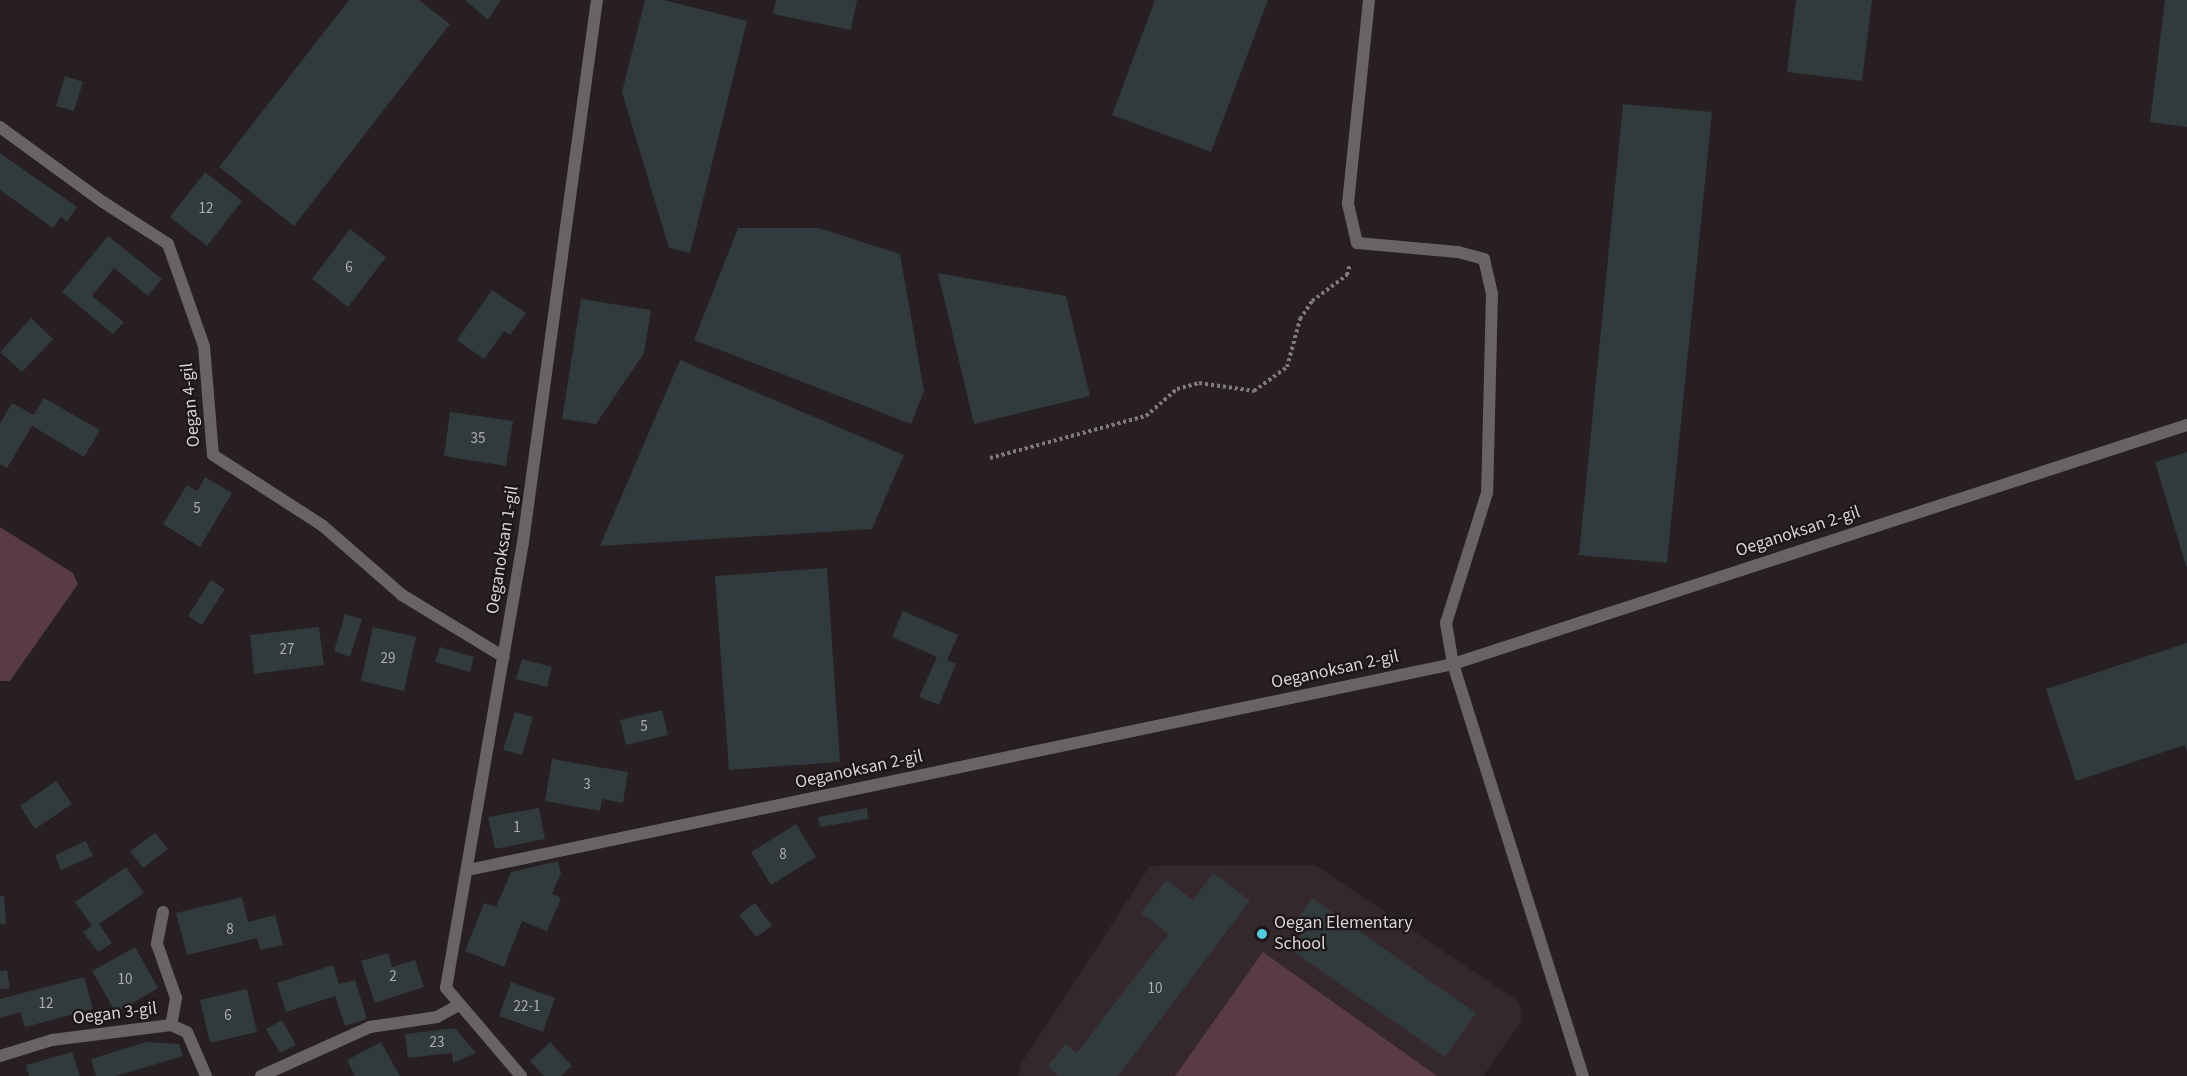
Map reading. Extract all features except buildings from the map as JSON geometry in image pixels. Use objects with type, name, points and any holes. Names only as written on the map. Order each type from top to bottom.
[{"type":"street","name":"Oeganoksan 1-gil","points":[[521,1076],[446,988],[523,542],[597,0]]},
{"type":"street","points":[[1369,0],[1348,204],[1357,243],[1458,252],[1484,259],[1492,294],[1487,493],[1446,624],[1453,664],[1582,1076]]},
{"type":"street","name":"Oegan 4-gil","points":[[0,127],[103,202],[168,244],[204,346],[213,455],[323,526],[402,595],[504,657]]},
{"type":"street","name":"Oeganoksan 2-gil","points":[[468,870],[1453,664],[2187,425]]},
{"type":"street","points":[[163,912],[157,944],[176,998],[171,1025]]},
{"type":"street","points":[[261,1076],[369,1028],[437,1017],[460,1004]]},
{"type":"street","name":"Oegan 3-gil","points":[[0,1056],[52,1040],[171,1025],[187,1032],[206,1076]]},
{"type":"path","points":[[990,459],[1146,416],[1177,389],[1199,383],[1254,391],[1287,368],[1300,319],[1312,301],[1347,275],[1357,243]]},
{"type":"shaded area","points":[[0,527],[73,573],[78,584],[10,681],[0,681]]},
{"type":"shaded area","name":"Oegan Elementary School","points":[[1315,865],[1519,1002],[1522,1020],[1483,1076],[1018,1076],[1021,1064],[1150,866]]},
{"type":"shaded area","points":[[1263,952],[1437,1076],[1175,1076]]},
{"type":"place","name":"Oegan Elementary School","points":[[1262,934]]}]
